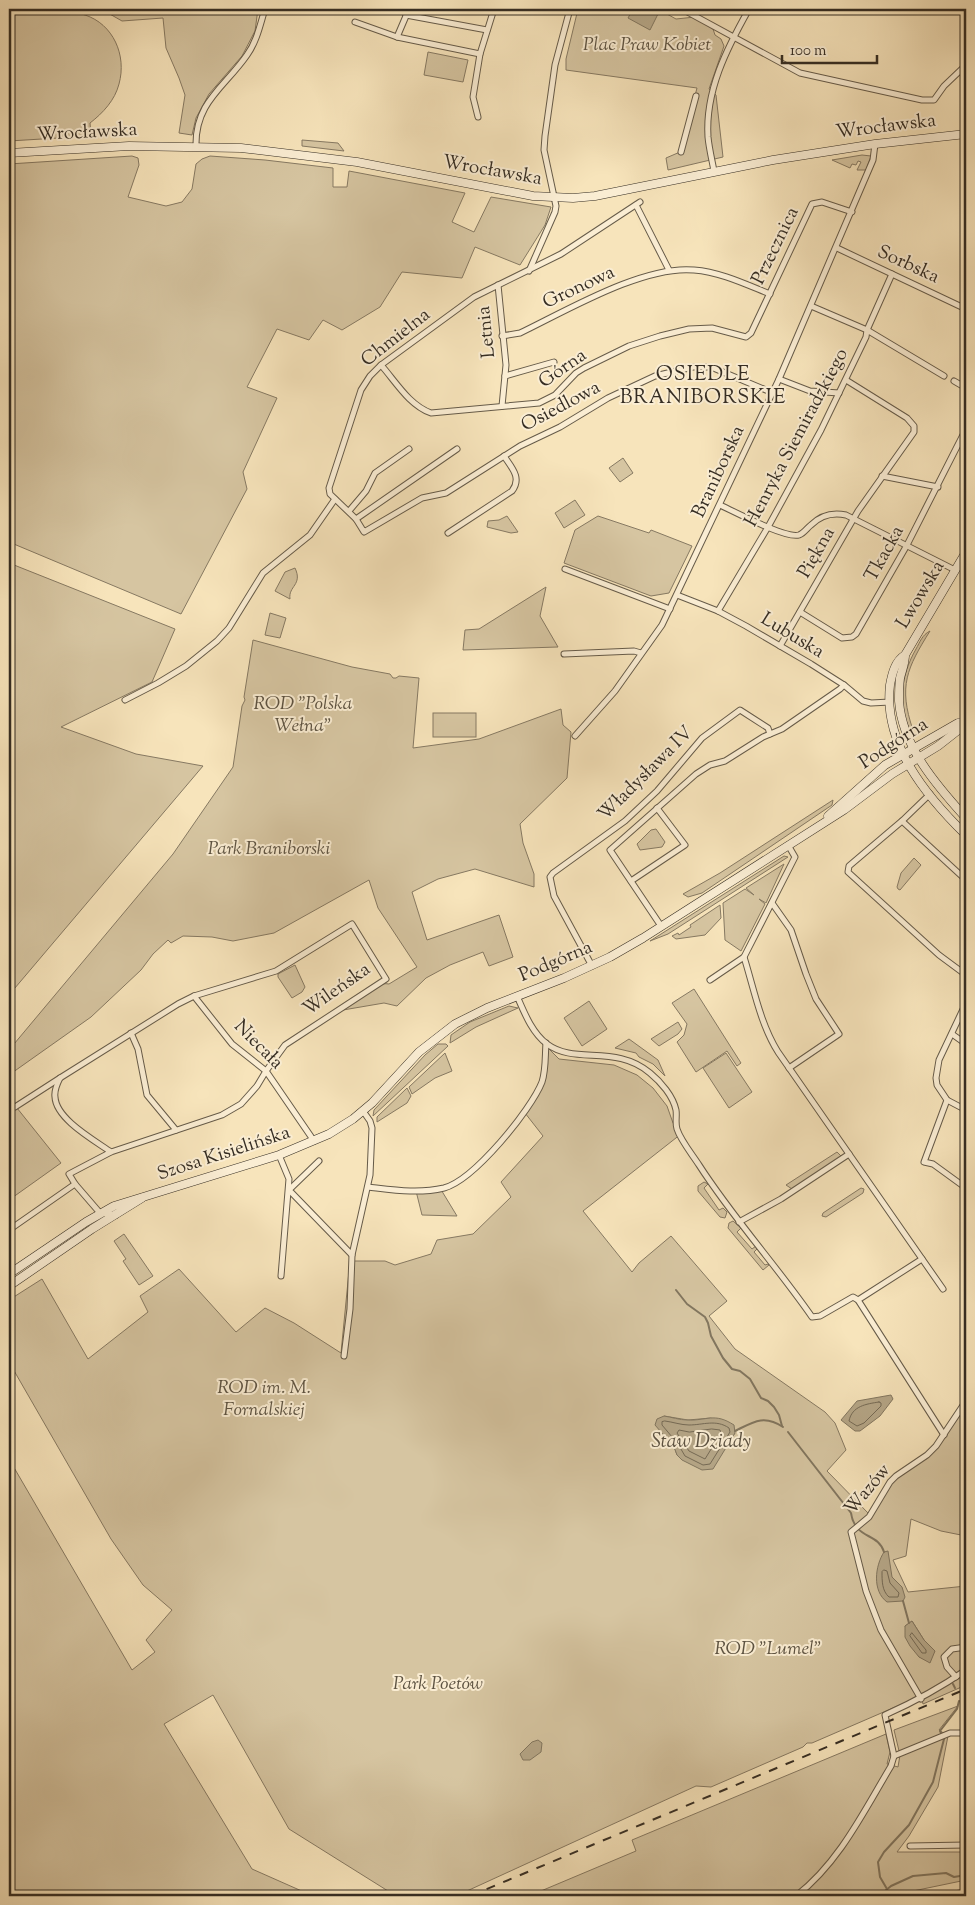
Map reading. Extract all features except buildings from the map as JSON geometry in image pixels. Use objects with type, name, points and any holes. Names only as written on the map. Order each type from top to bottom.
[{"type":"street","points":[[196,146],[197,125],[204,109],[222,83],[247,56],[258,34],[265,9]]},
{"type":"street","points":[[478,116],[473,98],[480,54],[494,9]]},
{"type":"street","points":[[528,271],[555,212],[556,198],[547,163],[544,136],[555,65],[570,9]]},
{"type":"street","points":[[682,9],[800,73],[922,100],[934,100],[945,84],[966,65]]},
{"type":"street","points":[[714,172],[708,138],[710,100],[733,38],[749,9]]},
{"type":"street","points":[[397,38],[407,12],[487,30]]},
{"type":"street","points":[[355,22],[397,38],[480,54]]},
{"type":"street","points":[[681,152],[696,96]]},
{"type":"street","name":"Wrocławska","points":[[9,153],[129,146],[196,146],[287,153],[357,162],[533,196],[556,198],[595,196],[714,172],[875,144],[966,134]]},
{"type":"street","name":"Braniborska","points":[[575,736],[615,691],[656,634],[670,609],[812,306],[873,160],[875,144]]},
{"type":"street","name":"Przecznica","points":[[746,338],[751,333],[812,204],[822,202],[852,212]]},
{"type":"street","name":"Chmielna","points":[[335,499],[330,494],[329,488],[361,390],[370,376],[381,365],[474,297],[561,254],[638,203],[669,270]]},
{"type":"street","name":"Sorbska","points":[[837,248],[966,309]]},
{"type":"street","name":"Gronowa","points":[[502,336],[520,333],[629,281],[669,270],[682,269],[707,272],[770,294]]},
{"type":"street","name":"Henryka Siemiradzkiego","points":[[718,611],[768,527],[821,430],[866,338],[867,330],[892,274]]},
{"type":"street","name":"Letnia","points":[[498,285],[506,365],[502,406]]},
{"type":"street","points":[[812,306],[867,330],[944,376]]},
{"type":"street","name":"Górna","points":[[381,365],[411,402],[431,413],[527,405],[550,399],[565,386],[576,372],[642,341],[700,328],[718,329],[746,338]]},
{"type":"street","name":"Letnia","points":[[505,376],[554,362]]},
{"type":"street","name":"Osiedlowa","points":[[356,519],[364,532],[422,498],[446,493],[504,456],[629,388],[655,376],[693,367],[706,366],[717,368],[772,393]]},
{"type":"street","points":[[779,379],[810,391],[838,393]]},
{"type":"street","name":"Piękna","points":[[780,646],[855,518],[882,476],[911,437],[914,426],[907,418],[846,380]]},
{"type":"street","points":[[954,381],[966,388]]},
{"type":"street","name":"Tkacka","points":[[800,612],[842,638],[852,637],[867,616],[907,545],[966,429]]},
{"type":"street","points":[[124,700],[158,684],[186,666],[217,641],[229,628],[263,573],[298,547],[310,535],[335,499],[356,519],[458,449]]},
{"type":"street","points":[[349,511],[366,490],[375,473],[409,450]]},
{"type":"street","points":[[448,533],[512,491],[516,486],[516,474],[504,456]]},
{"type":"street","points":[[882,476],[938,487]]},
{"type":"street","points":[[720,505],[788,535],[799,535],[813,523],[831,513],[855,518],[955,570]]},
{"type":"street","name":"Lwowska","points":[[966,552],[905,655],[899,659],[891,682],[890,702],[894,733],[908,763],[930,794],[966,835]]},
{"type":"street","points":[[565,569],[670,609]]},
{"type":"street","name":"Lubuska","points":[[677,595],[718,611],[844,685],[867,702],[890,702]]},
{"type":"street","points":[[564,654],[634,651],[641,653]]},
{"type":"street","name":"Lwowska","points":[[905,655],[899,686],[900,709],[904,727],[914,748],[941,789],[966,818]]},
{"type":"street","name":"Władysława IV","points":[[661,926],[610,850],[696,774],[782,729],[844,685]]},
{"type":"street","name":"Władysława IV","points":[[592,966],[554,896],[550,877],[552,873],[625,821],[657,790],[702,738],[740,710],[768,728],[770,734]]},
{"type":"street","name":"Podgórna","points":[[821,823],[863,783],[890,762],[958,723],[966,722]]},
{"type":"street","name":"Podgórna","points":[[314,1141],[343,1126],[363,1111],[419,1052],[441,1033],[469,1016],[592,966],[661,926],[844,810],[908,763],[920,758],[966,722]]},
{"type":"street","points":[[930,794],[902,821],[849,866],[848,872],[939,955],[966,975]]},
{"type":"street","points":[[936,801],[953,802]]},
{"type":"street","name":"Władysława IV","points":[[631,881],[685,846],[657,808]]},
{"type":"street","points":[[902,821],[966,880]]},
{"type":"street","points":[[710,980],[744,957],[795,856],[788,845]]},
{"type":"street","points":[[772,903],[791,930],[816,999],[839,1034],[788,1068]]},
{"type":"street","name":"Wileńska","points":[[194,996],[276,971],[352,924],[386,979],[285,1045],[266,1071]]},
{"type":"street","points":[[744,957],[768,1036],[788,1068],[943,1289]]},
{"type":"street","points":[[15,1107],[131,1033],[194,996]]},
{"type":"street","name":"Niecała","points":[[194,996],[232,1044],[266,1071],[314,1141]]},
{"type":"street","points":[[517,996],[530,1023],[546,1043],[561,1052],[605,1055],[630,1060],[651,1074],[666,1089],[676,1108],[677,1129],[721,1198],[788,1282],[812,1317],[820,1316],[852,1297],[858,1300],[944,1435]]},
{"type":"street","points":[[966,1003],[936,1069],[937,1084],[947,1100],[966,1110]]},
{"type":"street","points":[[131,1033],[138,1049],[147,1094],[176,1130]]},
{"type":"street","points":[[952,1034],[966,1044]]},
{"type":"street","points":[[368,1187],[422,1192],[445,1188],[458,1182],[502,1142],[519,1120],[542,1082],[546,1043]]},
{"type":"street","points":[[98,1226],[100,1213],[75,1184],[69,1174],[111,1152],[222,1115],[241,1104],[257,1086],[266,1071]]},
{"type":"street","points":[[60,1078],[54,1095],[58,1110],[68,1120],[111,1152]]},
{"type":"street","points":[[947,1100],[924,1162],[934,1164],[966,1188]]},
{"type":"street","points":[[344,1356],[350,1308],[352,1255],[368,1187],[372,1128],[370,1121],[363,1111]]},
{"type":"street","name":"Szosa Kisielińska","points":[[9,1274],[100,1213],[127,1200],[144,1197],[280,1154],[314,1141]]},
{"type":"street","points":[[280,1154],[288,1174],[289,1190],[281,1276]]},
{"type":"street","points":[[739,1222],[781,1199],[849,1154]]},
{"type":"street","points":[[289,1190],[319,1161]]},
{"type":"street","points":[[9,1230],[75,1184]]},
{"type":"street","points":[[289,1190],[352,1255]]},
{"type":"street","name":"Szosa Kisielińska","points":[[9,1286],[144,1197]]},
{"type":"street","points":[[100,1213],[116,1215]]},
{"type":"street","points":[[858,1300],[922,1259]]},
{"type":"street","name":"Wazów","points":[[921,1698],[881,1630],[866,1591],[852,1531],[860,1526],[874,1511],[890,1482],[927,1455],[944,1435],[966,1401]]},
{"type":"street","points":[[956,1677],[947,1667],[944,1657],[952,1648],[966,1647]]},
{"type":"street","points":[[796,1896],[825,1870],[840,1850],[892,1766],[894,1756],[885,1715],[921,1698],[966,1670]]},
{"type":"street","points":[[894,1756],[943,1736],[966,1733]]},
{"type":"street","points":[[910,1846],[965,1845],[966,1829]]},
{"type":"street","points":[[943,1896],[966,1892]]},
{"type":"green space","points":[[9,9],[47,9],[76,12],[95,19],[110,33],[116,42],[121,62],[119,84],[108,106],[90,123],[91,136],[9,141]]},
{"type":"green space","points":[[101,9],[258,9],[255,31],[242,56],[209,94],[196,118],[192,135],[179,133],[185,95],[166,48],[163,18],[122,21]]},
{"type":"green space","name":"Plac Praw Kobiet","points":[[578,9],[658,9],[676,19],[695,17],[713,29],[715,35],[721,39],[724,46],[709,89],[716,95],[723,157],[668,170],[666,158],[680,152],[697,88],[566,70],[566,59]]},
{"type":"green space","points":[[428,52],[468,60],[463,82],[424,75]]},
{"type":"green space","points":[[302,140],[338,143],[344,151],[302,146]]},
{"type":"green space","points":[[862,155],[871,156],[866,170],[857,170],[861,162],[858,161],[856,165],[852,164],[850,168],[832,160]]},
{"type":"green space","points":[[132,156],[138,158],[139,165],[128,197],[166,206],[182,202],[192,189],[196,164],[210,156],[333,168],[333,187],[347,187],[349,171],[465,193],[452,222],[474,232],[491,197],[551,207],[545,225],[520,265],[475,247],[462,278],[402,272],[380,307],[342,330],[323,320],[309,340],[277,329],[247,387],[277,398],[243,472],[247,489],[181,614],[9,542],[9,164]]},
{"type":"green space","points":[[623,458],[633,473],[620,482],[609,468]]},
{"type":"green space","points":[[575,500],[585,515],[564,528],[555,513]]},
{"type":"green space","points":[[507,516],[518,532],[511,533],[487,527],[488,521],[499,520]]},
{"type":"green space","points":[[598,516],[649,533],[651,530],[692,546],[669,593],[651,596],[564,563],[575,530]]},
{"type":"green space","points":[[9,563],[175,629],[152,682],[61,727],[136,754],[203,766],[9,995]]},
{"type":"green space","points":[[295,568],[297,578],[291,591],[290,599],[275,591],[285,572]]},
{"type":"green space","points":[[546,587],[540,616],[558,647],[463,650],[465,630],[479,629]]},
{"type":"green space","points":[[270,613],[286,618],[280,638],[265,635]]},
{"type":"green space","points":[[930,631],[916,656],[907,678],[906,701],[913,730],[911,732],[902,701],[904,680],[920,641]]},
{"type":"green space","name":"Park Braniborski","points":[[253,640],[352,667],[390,674],[393,678],[399,676],[419,678],[413,748],[479,739],[561,709],[563,725],[571,732],[567,778],[520,824],[523,843],[534,874],[534,887],[475,869],[438,879],[412,892],[427,940],[499,915],[513,957],[489,966],[483,952],[450,965],[426,978],[397,1006],[384,1003],[343,1010],[371,989],[383,984],[389,984],[417,967],[378,908],[369,880],[274,933],[233,941],[212,937],[183,936],[171,943],[168,940],[153,954],[141,970],[91,1017],[9,1075],[9,1050],[173,854],[233,767]]},
{"type":"green space","points":[[433,713],[476,713],[476,737],[433,737]]},
{"type":"green space","points":[[833,800],[832,805],[702,893],[688,897],[683,894],[720,873]]},
{"type":"green space","points":[[656,829],[665,842],[662,847],[640,850],[637,844],[651,830]]},
{"type":"green space","points":[[784,856],[788,857],[668,934],[650,941]]},
{"type":"green space","points":[[914,858],[921,865],[900,890],[897,887],[901,873]]},
{"type":"green space","points":[[784,864],[766,903],[759,899],[765,904],[741,951],[725,940],[723,903],[745,889],[754,895],[746,888]]},
{"type":"green space","points":[[720,905],[721,918],[705,935],[676,939],[672,936],[678,933],[679,935],[691,927],[690,925]]},
{"type":"green space","points":[[295,965],[305,987],[302,992],[292,998],[278,977],[278,974]]},
{"type":"green space","points":[[694,989],[741,1063],[737,1066],[727,1051],[696,1072],[677,1042],[684,1035],[687,1024],[672,1003]]},
{"type":"green space","points":[[589,1001],[607,1029],[582,1046],[564,1018]]},
{"type":"green space","points":[[509,1006],[518,1008],[476,1027],[450,1043],[451,1035],[470,1022]]},
{"type":"green space","points":[[678,1022],[682,1029],[678,1034],[659,1046],[651,1039]]},
{"type":"green space","points":[[629,1039],[658,1060],[665,1076],[653,1064],[639,1057],[636,1053],[615,1048]]},
{"type":"green space","points":[[438,1044],[446,1044],[448,1046],[373,1116],[374,1110],[425,1055]]},
{"type":"green space","points":[[546,1046],[559,1059],[614,1065],[637,1075],[653,1088],[667,1106],[673,1123],[681,1134],[583,1211],[632,1272],[639,1263],[671,1236],[727,1301],[709,1316],[735,1349],[825,1412],[835,1423],[846,1450],[827,1471],[869,1514],[896,1475],[936,1447],[966,1404],[966,1536],[941,1531],[911,1519],[906,1556],[893,1560],[908,1592],[966,1586],[966,1666],[946,1682],[923,1695],[812,1743],[807,1743],[803,1747],[711,1787],[696,1786],[456,1896],[396,1896],[289,1829],[213,1695],[164,1724],[252,1869],[313,1896],[9,1896],[9,1459],[132,1670],[155,1652],[146,1640],[172,1610],[143,1585],[111,1539],[9,1362],[9,1300],[42,1279],[88,1359],[148,1312],[140,1296],[179,1269],[236,1332],[265,1308],[294,1323],[341,1353],[350,1261],[385,1261],[395,1265],[431,1254],[437,1240],[473,1234],[511,1197],[501,1182],[543,1136],[525,1113],[544,1080]],"holes":[[[664,1416],[688,1420],[711,1418],[735,1433],[728,1442],[677,1455]],[[912,1621],[924,1640],[935,1651],[925,1659],[919,1657],[905,1626]]]},
{"type":"green space","points":[[445,1053],[452,1071],[435,1078],[412,1094],[409,1087]]},
{"type":"green space","points":[[726,1053],[752,1092],[729,1108],[703,1068]]},
{"type":"green space","points":[[407,1088],[411,1096],[407,1103],[377,1122],[377,1117]]},
{"type":"green space","points":[[9,1098],[61,1163],[9,1200]]},
{"type":"green space","points":[[837,1152],[841,1156],[840,1158],[792,1189],[786,1185]]},
{"type":"green space","points":[[704,1182],[708,1184],[704,1188],[719,1210],[723,1208],[727,1212],[725,1218],[720,1217],[698,1191],[698,1186]]},
{"type":"green space","points":[[440,1188],[457,1216],[422,1215],[416,1191]]},
{"type":"green space","points":[[861,1188],[864,1189],[863,1193],[826,1217],[822,1216],[823,1213]]},
{"type":"green space","points":[[733,1221],[741,1228],[737,1232],[752,1249],[756,1246],[757,1249],[754,1252],[765,1265],[769,1265],[763,1270],[728,1228],[729,1223]]},
{"type":"green space","points":[[124,1234],[153,1276],[139,1285],[123,1261],[126,1259],[114,1241]]},
{"type":"green space","points":[[966,1671],[966,1685],[923,1704],[922,1700]]},
{"type":"green space","points":[[958,1706],[939,1730],[948,1736],[938,1787],[909,1836],[897,1852],[966,1852],[966,1880],[889,1896],[529,1896],[636,1851],[632,1840],[886,1734],[890,1752],[887,1764],[898,1767],[900,1755],[894,1730]]},
{"type":"water","points":[[633,9],[648,9],[658,14],[650,30],[628,18]]},
{"type":"water","points":[[891,1395],[893,1399],[880,1416],[860,1431],[855,1431],[841,1420],[857,1401]]},
{"type":"water","name":"Staw Dziady","points":[[664,1416],[684,1420],[721,1419],[734,1425],[735,1433],[713,1469],[702,1470],[682,1460],[677,1455],[674,1447],[655,1425],[657,1419]]},
{"type":"water","points":[[888,1551],[892,1577],[902,1587],[905,1597],[903,1601],[887,1602],[879,1592],[876,1578],[877,1571],[884,1552]]},
{"type":"water","points":[[912,1621],[924,1640],[935,1651],[930,1663],[919,1657],[905,1637],[905,1626]]},
{"type":"water","points":[[538,1740],[542,1743],[541,1752],[530,1760],[523,1760],[520,1754],[532,1742]]},
{"type":"waterway","points":[[676,1290],[687,1304],[705,1317],[711,1336],[723,1358],[732,1369],[740,1371],[750,1379],[761,1398],[768,1401],[774,1407],[779,1415],[782,1426]]},
{"type":"waterway","points":[[735,1431],[753,1422],[764,1420],[783,1427]]},
{"type":"waterway","points":[[788,1432],[851,1513],[857,1528],[877,1541],[884,1552]]},
{"type":"waterway","points":[[903,1601],[909,1623]]},
{"type":"waterway","points":[[953,1684],[955,1688]]},
{"type":"waterway","points":[[887,1889],[880,1877],[878,1862],[884,1852],[909,1825],[933,1782],[944,1739],[940,1731],[957,1709],[959,1701]]},
{"type":"waterway","points":[[879,1896],[891,1886],[913,1876],[946,1873],[954,1877],[966,1875]]},
{"type":"railway","points":[[470,1896],[966,1689]]},
{"type":"district","name":"OSIEDLE BRANIBORSKIE","points":[[703,386]]},
{"type":"park label","name":"ROD \"Polska Wełna\"","points":[[303,715]]},
{"type":"park label","name":"ROD im. M. Fornalskiej","points":[[264,1399]]},
{"type":"park label","name":"ROD \"Lumel\"","points":[[768,1649]]},
{"type":"park label","name":"Park Poetów","points":[[438,1684]]}]
